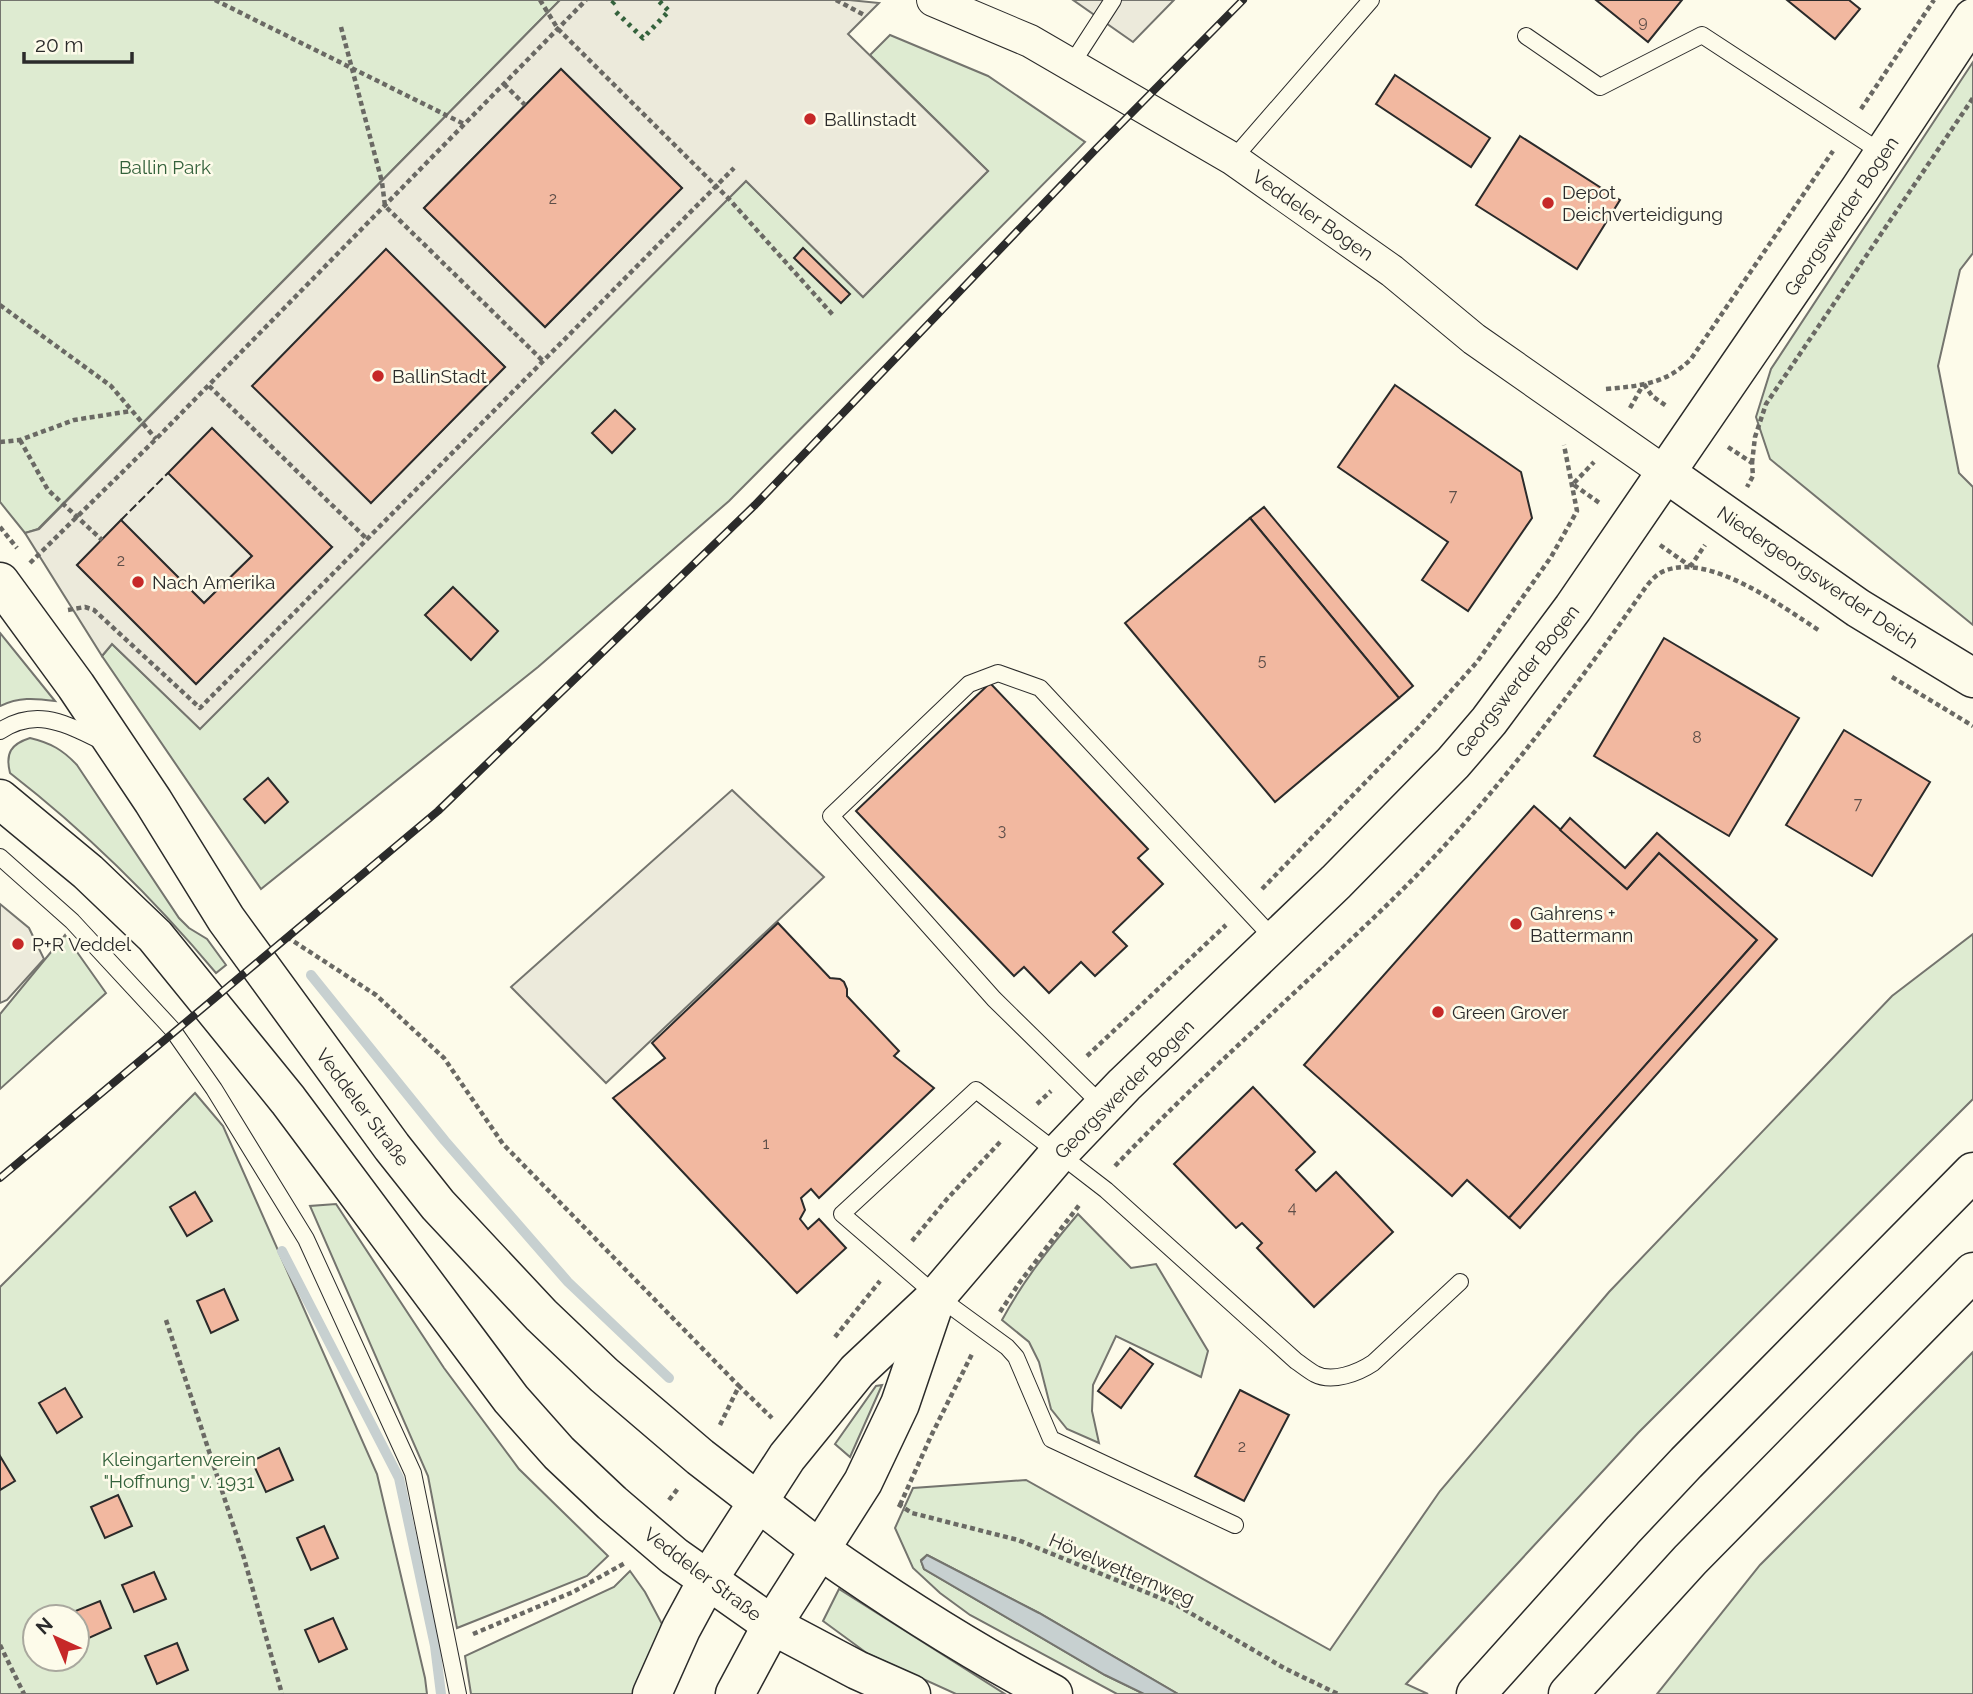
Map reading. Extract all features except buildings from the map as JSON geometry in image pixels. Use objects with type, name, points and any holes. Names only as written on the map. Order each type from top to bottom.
[{"type":"main road","name":"Georgswerder Bogen","points":[[652,1694],[681,1629],[707,1581],[757,1501],[800,1440],[857,1371],[937,1296],[1059,1153],[1336,882],[1453,763],[1489,721],[1573,608],[1884,155],[1973,19]]},
{"type":"main road","name":"Niedergeorgswerder Deich","points":[[1666,473],[1858,608],[1973,678]]},
{"type":"main road","name":"Veddeler Straße","points":[[15,573],[76,686],[153,801],[226,919],[391,1147],[438,1205],[541,1315],[604,1375],[700,1457],[819,1549],[894,1602],[992,1663],[1053,1694]]},
{"type":"main road","name":"Veddeler Straße","points":[[0,799],[88,872],[155,936],[288,1100],[511,1398],[559,1453],[621,1511],[707,1581],[772,1625],[911,1694]]},
{"type":"main road","points":[[1476,1694],[1678,1472],[1973,1172]]},
{"type":"main road","points":[[1567,1694],[1690,1560],[1973,1272]]},
{"type":"main road","name":"Georgswerder Bogen","points":[[735,1694],[772,1625],[863,1482],[900,1404],[937,1296]]},
{"type":"street","name":"Veddeler Bogen","points":[[933,0],[1030,41],[1233,159],[1392,271],[1474,339],[1666,473]]},
{"type":"lane","points":[[1071,65],[1114,0]]},
{"type":"lane","points":[[1233,159],[1371,0]]},
{"type":"lane","points":[[1526,36],[1600,87],[1702,35],[1884,155]]},
{"type":"lane","points":[[1104,1107],[994,999],[831,816],[969,684],[998,673],[1040,688],[1275,940]]},
{"type":"lane","points":[[0,731],[13,723],[30,718],[61,723],[116,747]]},
{"type":"lane","points":[[0,857],[72,921],[172,1029],[214,1089],[306,1239],[413,1473],[458,1694]]},
{"type":"lane","points":[[1236,1525],[1051,1439],[1016,1357],[937,1296],[842,1213],[975,1090],[1098,1184],[1316,1375],[1327,1377],[1349,1374],[1373,1363],[1460,1282]]},
{"type":"path","points":[[215,0],[464,124]]},
{"type":"path","points":[[540,0],[558,29],[716,187],[833,315]]},
{"type":"path","points":[[15,573],[77,517],[209,386],[586,0]]},
{"type":"path","points":[[836,0],[866,16]]},
{"type":"path","points":[[1628,387],[1667,379],[1691,359],[1934,0]]},
{"type":"path","points":[[341,27],[382,182],[385,206],[543,361]]},
{"type":"path","points":[[504,84],[525,106]]},
{"type":"path","points":[[1746,488],[1753,476],[1755,437],[1766,404],[1973,98]]},
{"type":"path","points":[[73,608],[85,607],[94,610],[200,708],[734,169]]},
{"type":"path","points":[[0,305],[111,386],[156,439]]},
{"type":"path","points":[[1644,384],[1652,396],[1666,406]]},
{"type":"path","points":[[1628,411],[1644,384]]},
{"type":"path","points":[[209,386],[367,539]]},
{"type":"path","points":[[0,442],[20,440],[74,420],[132,411]]},
{"type":"path","points":[[20,440],[48,490],[102,540]]},
{"type":"path","points":[[1733,450],[1752,463]]},
{"type":"path","points":[[829,1344],[947,1199],[1018,1123],[1245,907],[1478,662],[1571,525],[1577,511],[1567,453]]},
{"type":"path","points":[[1573,484],[1600,455]]},
{"type":"path","points":[[1573,484],[1605,508]]},
{"type":"path","points":[[1657,543],[1690,567]]},
{"type":"path","points":[[1690,567],[1704,547]]},
{"type":"path","points":[[900,1505],[969,1359],[1064,1222],[1174,1104],[1394,898],[1428,861],[1526,749],[1653,579],[1672,568],[1690,567],[1729,577],[1784,608]]},
{"type":"path","points":[[285,935],[376,995],[444,1058],[503,1144],[777,1422]]},
{"type":"path","points":[[166,1320],[244,1558],[282,1694]]},
{"type":"path","points":[[716,1435],[739,1386]]},
{"type":"path","points":[[670,1500],[679,1487]]},
{"type":"path","name":"Hövelwetternweg","points":[[893,1500],[912,1513],[1018,1540],[1175,1604],[1284,1668],[1338,1694]]},
{"type":"path","points":[[449,1644],[573,1592],[625,1563]]},
{"type":"path","points":[[0,1645],[24,1694]]},
{"type":"green space","name":"Ballin Park","points":[[0,0],[560,0],[38,529],[25,533],[0,502]]},
{"type":"green space","points":[[890,35],[988,76],[1085,142],[729,501],[538,667],[261,889],[102,656],[112,644],[200,728],[746,181],[863,297],[988,171],[870,55]]},
{"type":"green space","points":[[1973,62],[1973,253],[1960,270],[1938,366],[1959,473],[1973,487],[1973,625],[1770,459],[1756,417],[1771,369]]},
{"type":"green space","points":[[0,633],[55,701],[27,699],[0,706]]},
{"type":"green space","points":[[30,738],[56,748],[77,765],[179,918],[207,939],[226,965],[216,973],[169,919],[119,868],[66,819],[10,773],[8,760],[11,750],[18,743]]},
{"type":"green space","points":[[1973,934],[1973,1099],[1638,1433],[1406,1684],[1428,1694],[1178,1694],[1039,1613],[927,1555],[921,1560],[924,1569],[1105,1675],[1144,1694],[1117,1694],[970,1615],[940,1593],[913,1568],[895,1528],[913,1488],[1026,1480],[1330,1650],[1440,1491],[1609,1292],[1892,996]]},
{"type":"green space","points":[[65,935],[106,993],[0,1089],[0,1014]]},
{"type":"green space","name":"Kleingartenverein \"Hoffnung\" v. 1931","points":[[195,1093],[223,1126],[377,1474],[427,1694],[0,1694],[0,1287]]},
{"type":"green space","points":[[336,1204],[444,1368],[519,1469],[608,1556],[587,1576],[457,1628],[428,1476],[310,1206]]},
{"type":"green space","points":[[1078,1214],[1131,1268],[1156,1264],[1208,1351],[1201,1377],[1116,1336],[1093,1385],[1092,1411],[1099,1443],[1067,1429],[1051,1409],[1039,1362],[1029,1342],[1002,1320],[1037,1265]]},
{"type":"green space","points":[[1973,1352],[1973,1694],[1657,1694],[1760,1565]]},
{"type":"green space","points":[[882,1385],[850,1457],[835,1444],[876,1386]]},
{"type":"green space","points":[[630,1571],[662,1624],[637,1694],[471,1694],[465,1656],[614,1587]]},
{"type":"green space","points":[[839,1589],[1005,1694],[956,1694],[868,1654],[823,1621]]},
{"type":"shaded area","points":[[560,0],[849,0],[879,3],[848,34],[988,171],[863,297],[746,181],[200,729],[112,644],[102,656],[25,533],[39,529]],"holes":[[[561,69],[682,188],[545,327],[424,208]],[[386,250],[505,367],[371,502]],[[169,473],[332,547],[196,684],[77,565],[121,521],[204,603],[252,556]]]},
{"type":"shaded area","points":[[1073,0],[1174,0],[1133,42]]},
{"type":"shaded area","points":[[732,790],[824,877],[606,1083],[511,987]]},
{"type":"shaded area","name":"P+R Veddel","points":[[0,904],[29,928],[44,959],[7,1000],[0,1003]]},
{"type":"shaded area","points":[[927,1555],[1039,1613],[1178,1694],[1144,1694],[1105,1675],[924,1569],[921,1561]]},
{"type":"waterway","points":[[311,975],[445,1141],[568,1282],[669,1378]]},
{"type":"waterway","points":[[282,1251],[399,1478],[435,1646],[441,1694]]},
{"type":"railway","points":[[0,1178],[438,811],[755,505],[1095,150],[1243,0]]},
{"type":"hedge","points":[[612,4],[616,0]]},
{"type":"hedge","points":[[616,12],[643,38],[669,11],[658,0]]},
{"type":"fence","points":[[121,520],[168,473]]},
{"type":"place","name":"Ballinstadt","points":[[810,119]]},
{"type":"place","name":"Depot Deichverteidigung","points":[[1548,203]]},
{"type":"place","name":"BallinStadt","points":[[378,376]]},
{"type":"place","name":"Nach Amerika","points":[[138,582]]},
{"type":"place","name":"Gahrens + Battermann","points":[[1516,924]]},
{"type":"place","name":"P+R Veddel","points":[[18,944]]},
{"type":"place","name":"Green Grover","points":[[1438,1012]]}]
